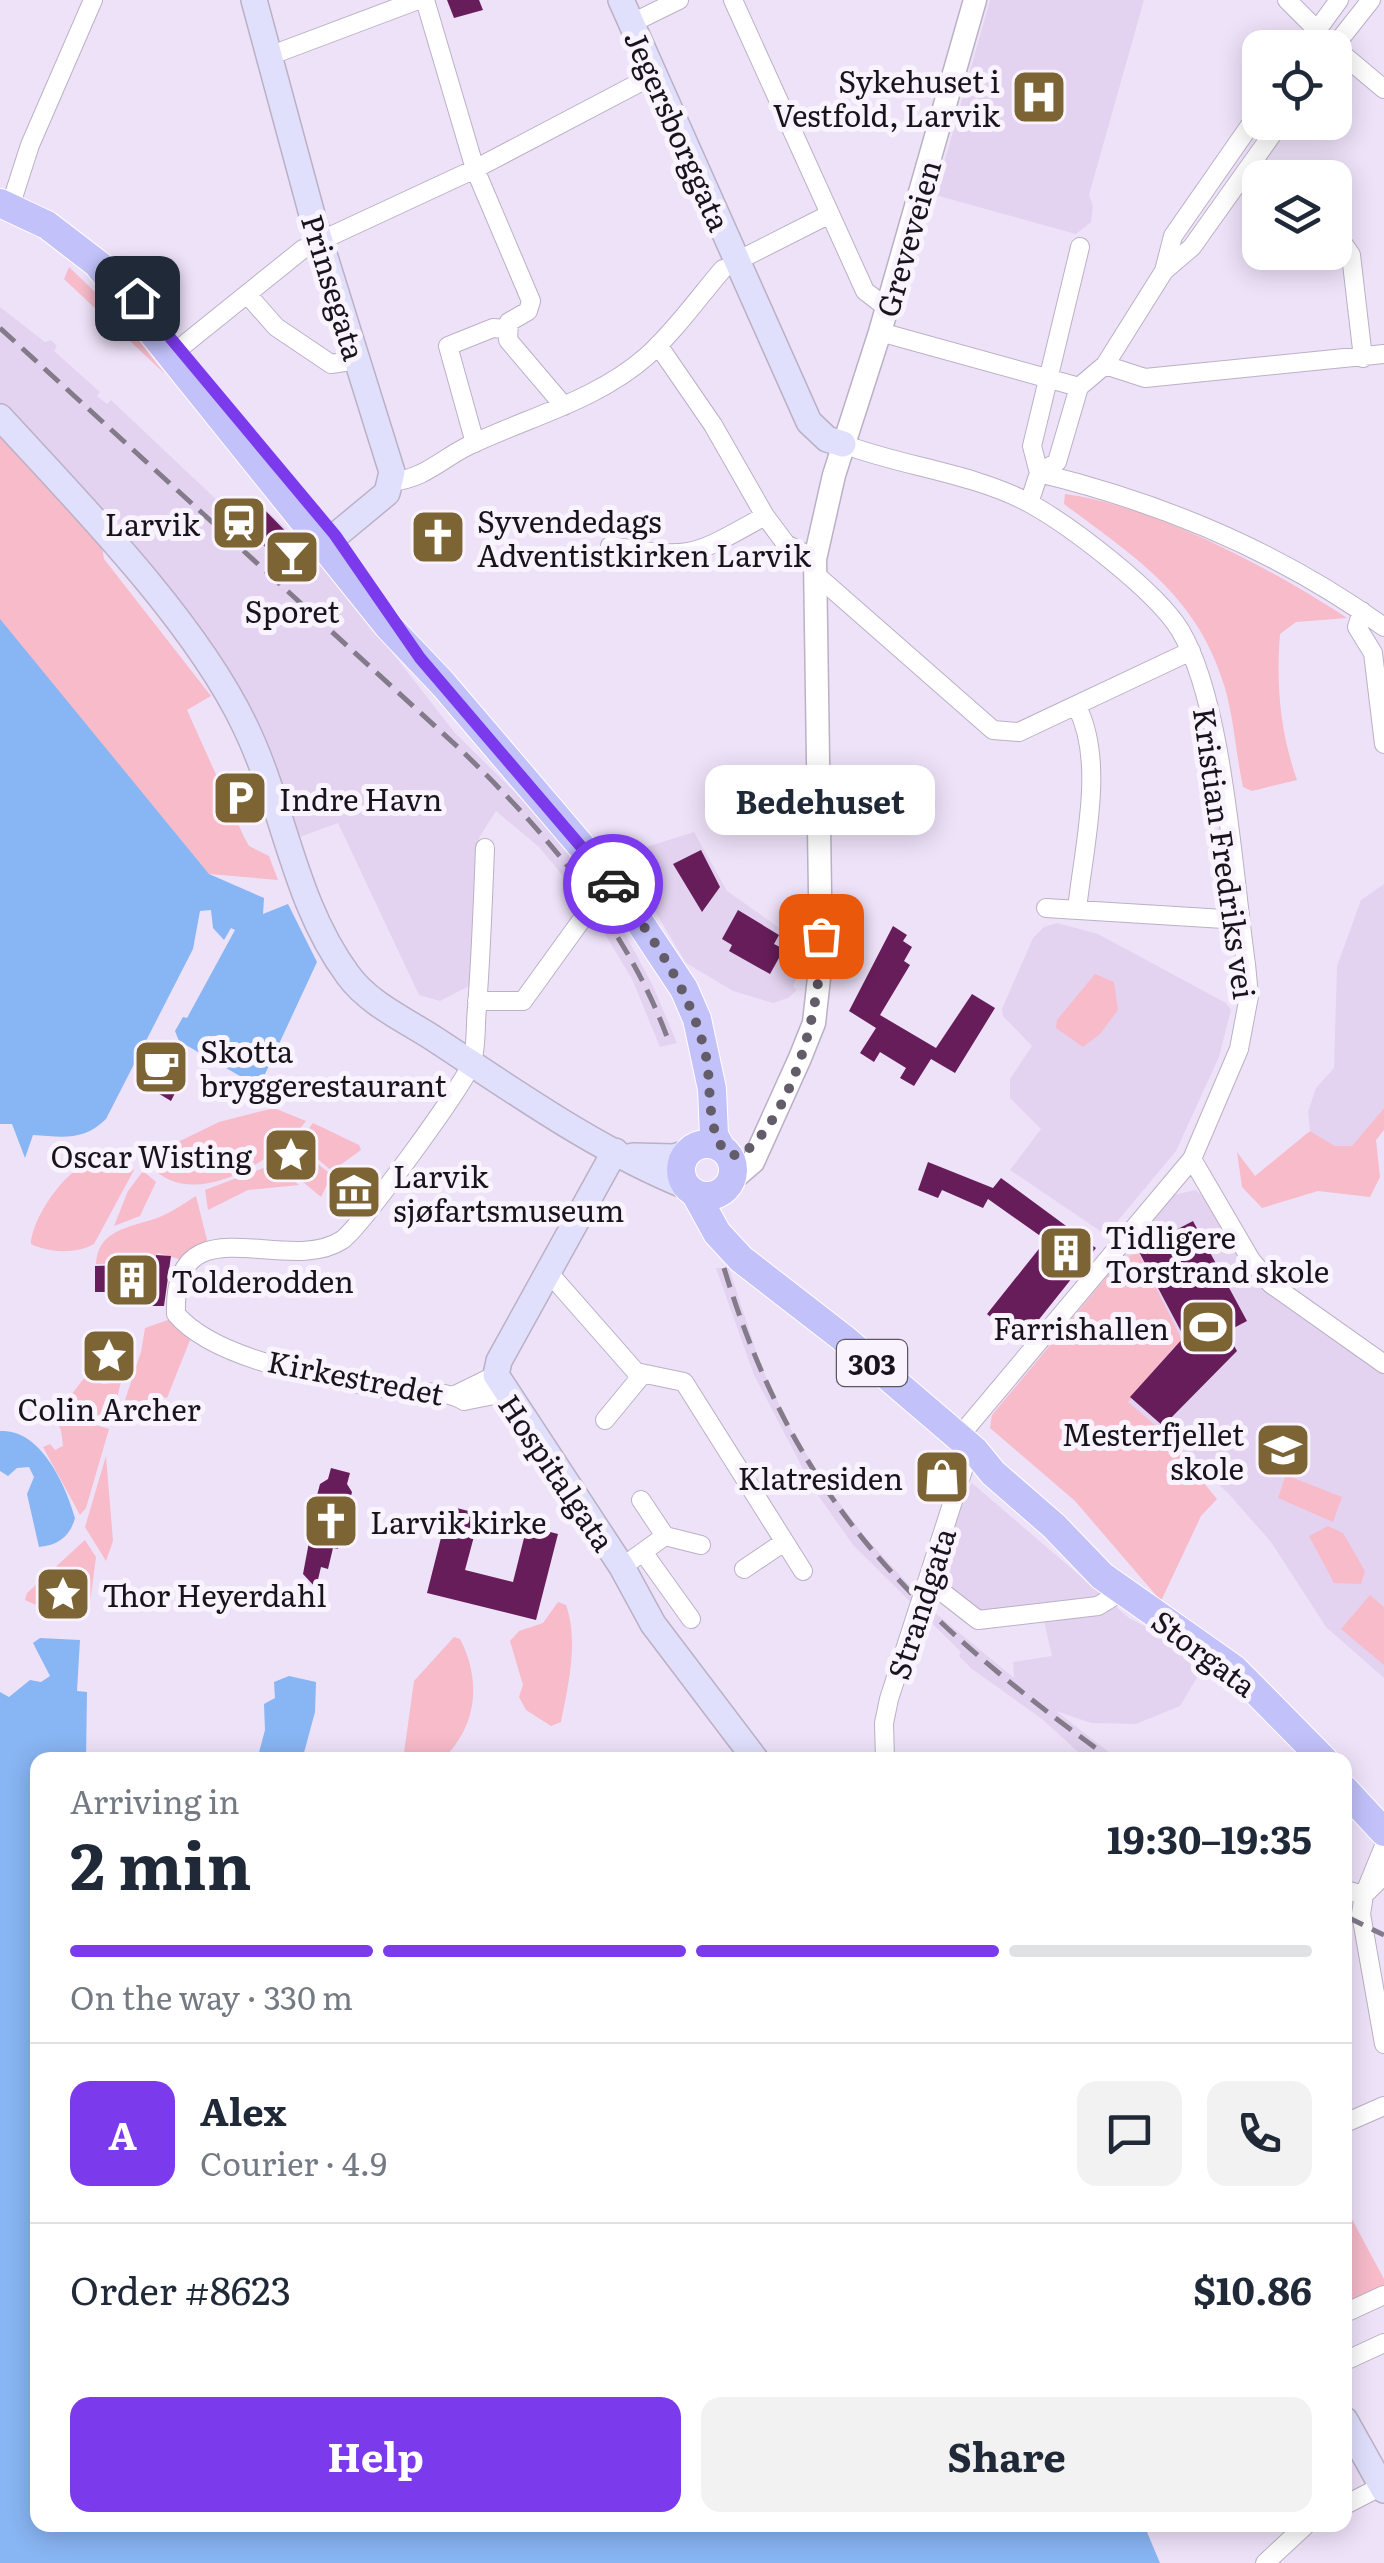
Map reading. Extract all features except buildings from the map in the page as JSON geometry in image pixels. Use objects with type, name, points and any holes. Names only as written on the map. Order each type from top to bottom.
[{"type":"main road","name":"Prinsegata","points":[[254,0],[312,245],[357,360],[393,481]]},
{"type":"main road","name":"Jegersborggata","points":[[627,11],[730,265],[809,422],[827,439],[843,444]]},
{"type":"main road","name":"Storgata","points":[[5,205],[47,226],[137,298],[420,658],[574,835],[654,943],[697,1018],[712,1089],[715,1162],[732,1227],[767,1279]]},
{"type":"main road","points":[[0,417],[170,612],[218,677],[246,727],[302,888],[348,976],[390,1010],[472,1064],[620,1153],[691,1190],[712,1196],[715,1162],[620,1153]]},
{"type":"main road","points":[[329,540],[387,493],[393,481]]},
{"type":"main road","points":[[500,1384],[499,1361],[620,1153]]},
{"type":"main road","name":"303","points":[[691,1190],[681,1171],[715,1162]]},
{"type":"main road","name":"Storgata","points":[[691,1190],[717,1233],[767,1279],[966,1444],[1002,1464],[1074,1526],[1124,1590],[1234,1669],[1316,1752]]},
{"type":"main road","name":"Hospitalgata","points":[[500,1384],[633,1560],[750,1752]]},
{"type":"main road","points":[[1352,1784],[1384,1816]]},
{"type":"main road","points":[[1352,1798],[1384,1832]]},
{"type":"main road","points":[[1352,2431],[1380,2475]]},
{"type":"street","points":[[5,205],[93,0]]},
{"type":"street","points":[[269,56],[421,0],[476,169],[531,301],[528,312],[506,329],[493,328],[448,346],[475,443]]},
{"type":"street","points":[[627,11],[680,0]]},
{"type":"street","points":[[733,0],[866,290],[886,308]]},
{"type":"street","name":"Greveveien","points":[[715,1162],[753,1162],[814,1023],[821,960],[815,566],[834,475],[880,332],[975,0]]},
{"type":"street","points":[[1287,0],[1320,30]]},
{"type":"street","points":[[1316,30],[1338,0]]},
{"type":"street","points":[[1348,30],[1372,0]]},
{"type":"street","points":[[1352,62],[1384,90]]},
{"type":"street","points":[[176,352],[312,245],[476,169],[654,75]]},
{"type":"street","points":[[1164,271],[1173,236],[1242,137]]},
{"type":"street","points":[[1229,156],[1242,164]]},
{"type":"street","points":[[1039,473],[1057,462],[1079,387],[1105,365],[1164,271],[1192,247],[1242,189]]},
{"type":"street","name":"Jegersborggata","points":[[730,265],[830,214]]},
{"type":"street","points":[[1029,503],[1039,473],[1032,454],[1050,380],[1049,364],[1080,248]]},
{"type":"street","points":[[1352,264],[1363,358]]},
{"type":"street","points":[[393,481],[407,481],[475,443],[564,406],[619,376],[658,345],[730,265]]},
{"type":"street","points":[[247,294],[276,327],[331,364],[357,360]]},
{"type":"street","points":[[506,329],[518,354],[564,406]]},
{"type":"street","points":[[880,332],[1079,387]]},
{"type":"street","points":[[658,345],[786,544],[815,566],[993,730],[1019,732],[1190,651]]},
{"type":"street","points":[[1105,365],[1145,378],[1384,354]]},
{"type":"street","name":"Kristian Fredriks vei","points":[[843,444],[1029,503],[1159,602],[1190,651],[1210,714],[1240,920],[1249,996],[1247,1019],[1212,1120],[1192,1159],[966,1444]]},
{"type":"street","points":[[1039,473],[1147,504],[1213,530],[1282,563],[1384,627]]},
{"type":"street","points":[[610,546],[672,556],[696,554],[765,516]]},
{"type":"street","points":[[1362,611],[1357,628],[1374,653],[1384,744]]},
{"type":"street","points":[[1077,707],[1085,723],[1090,782],[1077,910]]},
{"type":"street","name":"Kirkestredet","points":[[485,848],[472,1064],[352,1232],[334,1245],[317,1250],[212,1248],[194,1256],[180,1276],[176,1314],[190,1330],[298,1370],[398,1390],[455,1395],[500,1384]]},
{"type":"street","points":[[477,1001],[523,1001],[599,901]]},
{"type":"street","points":[[1046,908],[1240,920]]},
{"type":"street","points":[[1192,1159],[1251,1260],[1271,1284],[1384,1364]]},
{"type":"street","points":[[549,1273],[642,1375],[684,1382],[803,1571]]},
{"type":"street","points":[[606,1420],[642,1375]]},
{"type":"street","name":"Strandgata","points":[[885,1752],[884,1723],[889,1699],[965,1464],[966,1444]]},
{"type":"street","name":"Hospitalgata","points":[[641,1500],[666,1536],[701,1546]]},
{"type":"street","name":"Hospitalgata","points":[[666,1536],[633,1560],[691,1619]]},
{"type":"street","points":[[744,1568],[784,1542]]},
{"type":"street","points":[[928,1581],[978,1620],[1098,1606],[1124,1590]]},
{"type":"street","points":[[1384,1846],[1362,1904],[1384,2044]]},
{"type":"street","points":[[1362,1904],[1384,1875]]},
{"type":"street","points":[[1352,1896],[1362,1904]]},
{"type":"street","points":[[1352,2120],[1384,2106]]},
{"type":"street","points":[[1352,2311],[1384,2296]]},
{"type":"street","points":[[1352,2357],[1384,2343]]},
{"type":"street","points":[[1352,2499],[1380,2475]]},
{"type":"street","points":[[1265,2563],[1298,2532]]},
{"type":"shaded area","name":"Sykehuset i Vestfold, Larvik","points":[[990,0],[1144,0],[1089,195],[1093,206],[1091,222],[1076,234],[935,195]]},
{"type":"shaded area","points":[[69,267],[118,314],[165,374],[64,279]]},
{"type":"shaded area","points":[[0,307],[45,342],[51,340],[57,346],[54,351],[100,392],[97,396],[107,404],[111,400],[238,520],[256,501],[320,560],[455,733],[523,800],[590,877],[592,882],[578,894],[539,847],[496,811],[479,838],[473,984],[440,1001],[419,995],[338,823],[297,838],[245,704],[221,659],[0,404]]},
{"type":"shaded area","points":[[0,429],[102,547],[104,559],[211,696],[187,710],[244,837],[249,846],[269,856],[278,880],[209,874],[0,620]]},
{"type":"shaded area","points":[[1065,494],[1136,512],[1212,542],[1347,618],[1296,622],[1280,634],[1281,708],[1297,780],[1252,791],[1243,787],[1225,688],[1199,628],[1161,582],[1064,504]]},
{"type":"shaded area","points":[[694,832],[727,891],[805,946],[806,958],[793,986],[797,990],[788,998],[773,1003],[733,991],[686,963],[621,855]]},
{"type":"shaded area","points":[[1384,884],[1384,1108],[1352,1147],[1335,1146],[1310,1131],[1308,1112],[1316,1088],[1334,1068],[1337,966],[1361,900]]},
{"type":"shaded area","points":[[613,911],[653,986],[677,1043],[660,1047],[632,979],[597,921]]},
{"type":"shaded area","points":[[1057,923],[1098,934],[1226,1003],[1231,1010],[1219,1057],[1176,1151],[1106,1235],[1010,1170],[1041,1129],[1010,1098],[1010,1079],[1032,1046],[1003,1016],[1002,1009],[1033,938],[1044,927]]},
{"type":"shaded area","points":[[1095,974],[1114,982],[1118,1010],[1100,1034],[1083,1047],[1056,1028],[1057,1020]]},
{"type":"shaded area","points":[[274,1108],[306,1121],[275,1151],[232,1176],[188,1184],[167,1179],[150,1165],[180,1141],[219,1122]]},
{"type":"shaded area","points":[[1384,1108],[1384,1130],[1376,1140],[1380,1177],[1370,1197],[1318,1191],[1262,1208],[1242,1187],[1237,1152],[1255,1176],[1310,1131],[1335,1146],[1352,1146]]},
{"type":"shaded area","points":[[313,1123],[359,1145],[361,1150],[332,1171],[298,1143]]},
{"type":"shaded area","points":[[301,1151],[332,1175],[321,1197],[279,1162],[281,1158],[291,1164]]},
{"type":"shaded area","points":[[116,1159],[134,1170],[94,1244],[62,1251],[31,1244],[45,1206],[64,1181],[85,1164],[96,1161],[100,1170],[109,1173]]},
{"type":"shaded area","points":[[274,1164],[299,1185],[248,1190],[208,1210],[205,1190]]},
{"type":"shaded area","points":[[143,1171],[156,1182],[140,1216],[114,1226],[128,1191]]},
{"type":"shaded area","name":"Mesterfjellet skole","points":[[1196,1190],[1208,1201],[1261,1286],[1384,1373],[1384,1678],[1326,1627],[1271,1542],[1227,1492],[1054,1340],[1173,1195]]},
{"type":"shaded area","points":[[196,1196],[208,1244],[179,1259],[158,1253],[149,1263],[96,1264],[108,1237],[165,1215]]},
{"type":"shaded area","points":[[1138,1252],[1184,1344],[1179,1352],[1174,1347],[1128,1402],[1162,1431],[1217,1499],[1201,1516],[1161,1601],[1075,1501],[990,1428],[992,1415],[1120,1261]]},
{"type":"shaded area","points":[[716,1268],[729,1268],[761,1366],[791,1429],[823,1481],[865,1537],[933,1611],[1014,1678],[1013,1662],[1052,1656],[1041,1608],[979,1613],[937,1578],[961,1499],[972,1483],[1129,1618],[1208,1659],[1180,1706],[1136,1724],[1091,1723],[1056,1711],[1109,1752],[1078,1752],[1042,1719],[972,1669],[959,1656],[961,1652],[853,1545],[813,1488],[754,1375]]},
{"type":"shaded area","points":[[168,1320],[190,1340],[167,1398],[155,1395],[150,1411],[117,1424],[145,1328]]},
{"type":"shaded area","points":[[107,1331],[124,1339],[132,1356],[124,1373],[107,1381],[90,1373],[82,1356],[90,1339]]},
{"type":"shaded area","points":[[85,1377],[103,1384],[121,1382],[111,1422],[61,1408]]},
{"type":"shaded area","points":[[45,1412],[109,1429],[86,1508],[80,1515],[43,1447],[50,1444],[55,1450],[63,1446],[59,1426]]},
{"type":"shaded area","points":[[106,1456],[113,1541],[106,1561],[85,1527]]},
{"type":"shaded area","points":[[1286,1475],[1342,1497],[1333,1522],[1278,1498]]},
{"type":"shaded area","points":[[1328,1526],[1343,1533],[1365,1571],[1361,1584],[1334,1583],[1309,1536]]},
{"type":"shaded area","points":[[85,1540],[96,1557],[89,1611],[86,1615],[78,1612],[75,1618],[43,1618],[36,1605],[25,1600],[27,1593]]},
{"type":"shaded area","points":[[1370,1595],[1384,1607],[1384,1665],[1341,1629]]},
{"type":"shaded area","points":[[558,1602],[566,1605],[572,1648],[561,1722],[551,1726],[526,1710],[519,1697],[523,1685],[510,1641],[519,1631],[543,1623]]},
{"type":"shaded area","points":[[454,1637],[460,1639],[471,1671],[472,1703],[463,1733],[449,1752],[404,1752],[414,1681]]},
{"type":"shaded area","points":[[1352,2219],[1384,2279],[1384,2289],[1352,2305]]},
{"type":"water","points":[[0,619],[209,874],[264,898],[263,914],[288,904],[317,962],[259,1087],[179,1041],[175,1031],[183,1017],[187,1018],[235,930],[231,928],[224,940],[213,928],[211,910],[200,911],[193,949],[106,1119],[81,1134],[33,1135],[25,1158],[12,1124],[0,1124]]},
{"type":"water","points":[[0,1431],[27,1439],[58,1475],[75,1518],[67,1535],[58,1542],[39,1547],[27,1494],[34,1477],[29,1467],[17,1468],[8,1476],[0,1471]]},
{"type":"water","points":[[40,1638],[80,1640],[77,1691],[87,1692],[86,1752],[30,1752],[30,2532],[1147,2532],[1160,2563],[0,2563],[0,1692],[9,1697],[30,1680],[41,1682],[50,1676],[33,1643]]},
{"type":"water","points":[[289,1676],[316,1682],[315,1712],[304,1752],[259,1752],[265,1730],[264,1704],[275,1698],[274,1682]]},
{"type":"railway","points":[[0,328],[459,748],[523,814],[608,922],[653,1002],[670,1045]]},
{"type":"railway","points":[[724,1268],[753,1351],[787,1425],[827,1490],[872,1550],[923,1605],[980,1657],[1101,1752]]},
{"type":"railway","points":[[1352,1919],[1384,1935]]},
{"type":"way so far","points":[[613,884],[684,989],[697,1018],[712,1089],[714,1135],[728,1154],[740,1156],[759,1142],[800,1058],[814,1023],[821,936]]},
{"type":"place","name":"Sykehuset i Vestfold, Larvik","points":[[1039,97]]},
{"type":"place","name":"Larvik","points":[[239,523]]},
{"type":"place","name":"Syvendedags Adventistkirken Larvik","points":[[438,537]]},
{"type":"place","name":"Sporet","points":[[292,557]]},
{"type":"place","name":"Indre Havn","points":[[240,798]]},
{"type":"place","name":"Bedehuset","points":[[821,936]]},
{"type":"place","name":"Skotta bryggerestaurant","points":[[161,1067]]},
{"type":"place","name":"Oscar Wisting","points":[[291,1155]]},
{"type":"place","name":"Larvik sjøfartsmuseum","points":[[354,1192]]},
{"type":"place","name":"Tidligere Torstrand skole","points":[[1066,1253]]},
{"type":"place","name":"Tolderodden","points":[[132,1280]]},
{"type":"place","name":"Farrishallen","points":[[1208,1327]]},
{"type":"place","name":"Colin Archer","points":[[109,1356]]},
{"type":"place","name":"Mesterfjellet skole","points":[[1283,1450]]},
{"type":"place","name":"Klatresiden","points":[[942,1477]]},
{"type":"place","name":"Larvik kirke","points":[[331,1521]]},
{"type":"place","name":"Thor Heyerdahl","points":[[63,1594]]},
{"type":"route","points":[[137,298],[335,535],[420,658],[613,884]]}]
